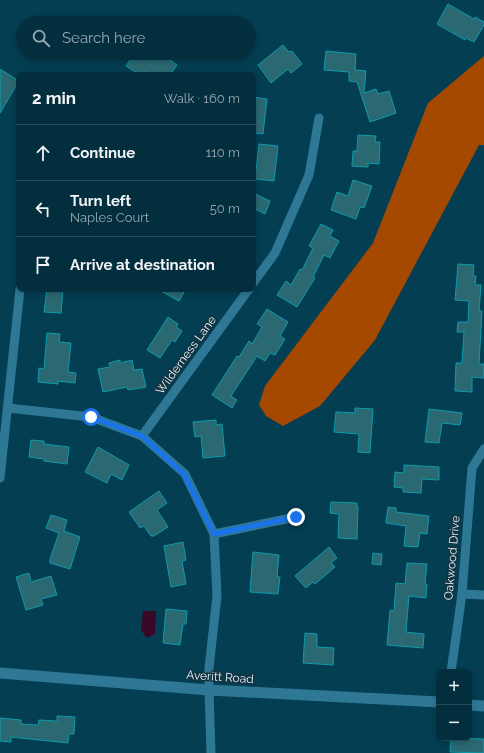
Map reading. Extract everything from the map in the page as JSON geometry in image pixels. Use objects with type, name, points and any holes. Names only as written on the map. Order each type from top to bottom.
[{"type":"street","points":[[256,280],[275,253],[309,175],[319,118]]},
{"type":"street","points":[[0,478],[20,292]]},
{"type":"street","name":"Wilderness Lane","points":[[142,436],[247,292]]},
{"type":"street","points":[[8,408],[91,417],[142,436],[184,474],[214,534],[217,596],[209,668],[211,753]]},
{"type":"street","name":"Oakwood Drive","points":[[451,669],[462,594],[472,468],[484,449]]},
{"type":"street","points":[[214,534],[296,517]]},
{"type":"street","points":[[462,594],[484,595]]},
{"type":"street","name":"Averitt Road","points":[[0,673],[209,690],[436,702]]},
{"type":"street","points":[[472,705],[484,706]]},
{"type":"shaded area","points":[[484,56],[484,145],[479,145],[375,340],[320,406],[283,426],[266,416],[259,405],[265,386],[373,243],[428,103]]},
{"type":"shaded area","points":[[143,611],[156,611],[155,634],[147,638],[141,630]]},
{"type":"building","points":[[448,4],[474,19],[475,17],[484,22],[484,25],[474,42],[466,38],[465,40],[437,24]]},
{"type":"building","points":[[283,45],[289,52],[292,51],[302,64],[291,73],[288,69],[271,83],[258,65]]},
{"type":"building","points":[[326,51],[356,54],[355,70],[366,71],[364,93],[376,89],[378,94],[389,91],[396,113],[370,122],[357,82],[349,81],[349,72],[324,70]]},
{"type":"building","points":[[130,60],[170,60],[177,65],[172,72],[135,72],[126,66]]},
{"type":"building","points":[[0,69],[16,79],[16,86],[0,113]]},
{"type":"building","points":[[256,97],[267,99],[263,134],[256,133]]},
{"type":"building","points":[[358,135],[376,136],[375,142],[380,142],[379,164],[368,163],[368,167],[352,166],[353,151],[357,151]]},
{"type":"building","points":[[259,144],[278,146],[274,181],[256,179]]},
{"type":"building","points":[[353,180],[372,186],[364,208],[360,207],[356,219],[331,210],[337,192],[348,196]]},
{"type":"building","points":[[256,194],[270,201],[265,214],[256,210]]},
{"type":"building","points":[[321,224],[333,230],[330,236],[339,241],[330,258],[324,255],[313,277],[315,278],[297,307],[277,295],[286,281],[291,285],[300,269],[302,270],[313,248],[309,246]]},
{"type":"building","points":[[458,264],[474,265],[473,276],[476,276],[475,285],[481,285],[479,311],[482,311],[479,364],[484,364],[484,378],[472,377],[472,392],[455,391],[456,363],[462,363],[464,332],[457,332],[458,322],[468,322],[469,301],[455,300]]},
{"type":"building","points":[[47,292],[63,292],[61,313],[44,312]]},
{"type":"building","points":[[162,292],[184,292],[179,301]]},
{"type":"building","points":[[267,309],[288,322],[280,336],[285,339],[275,355],[270,353],[265,361],[257,356],[231,396],[237,400],[232,408],[212,395],[237,356],[239,357],[249,341],[252,344],[262,327],[257,324]]},
{"type":"building","points":[[168,317],[178,324],[176,327],[182,331],[175,342],[172,340],[160,358],[147,350]]},
{"type":"building","points":[[47,333],[60,334],[59,342],[71,343],[68,372],[76,373],[75,383],[58,381],[58,384],[38,382],[39,368],[44,369]]},
{"type":"building","points":[[120,360],[120,363],[132,360],[134,370],[142,369],[146,387],[128,390],[127,387],[103,392],[98,369],[110,367],[109,363]]},
{"type":"building","points":[[355,408],[373,409],[370,453],[358,452],[359,434],[334,432],[336,412],[355,413]]},
{"type":"building","points":[[429,409],[462,413],[460,425],[442,423],[439,443],[425,442]]},
{"type":"building","points":[[216,420],[216,425],[222,424],[225,456],[203,458],[201,436],[195,437],[193,422]]},
{"type":"building","points":[[31,440],[44,441],[44,444],[69,447],[67,464],[44,461],[44,459],[29,457]]},
{"type":"building","points":[[98,447],[129,465],[122,480],[111,474],[107,483],[85,472]]},
{"type":"building","points":[[404,465],[439,467],[439,480],[422,479],[421,493],[403,492],[403,488],[394,487],[395,472],[404,473]]},
{"type":"building","points":[[159,491],[167,503],[157,510],[168,527],[154,536],[151,536],[144,526],[140,528],[129,512]]},
{"type":"building","points":[[331,502],[357,503],[357,539],[338,538],[339,514],[330,513]]},
{"type":"building","points":[[388,507],[396,508],[396,512],[429,516],[427,534],[420,533],[418,547],[404,546],[406,526],[386,523]]},
{"type":"building","points":[[51,515],[67,520],[64,531],[80,537],[70,569],[50,563],[59,533],[46,528]]},
{"type":"building","points":[[183,542],[186,560],[182,561],[186,584],[171,587],[164,546]]},
{"type":"building","points":[[329,547],[337,558],[331,563],[335,567],[315,584],[313,582],[306,588],[295,576]]},
{"type":"building","points":[[253,552],[279,555],[277,577],[280,577],[278,594],[250,592]]},
{"type":"building","points":[[373,553],[382,554],[381,565],[372,564]]},
{"type":"building","points":[[407,563],[427,564],[425,584],[427,584],[426,598],[409,596],[406,632],[424,634],[423,648],[387,645],[390,610],[394,611],[396,583],[405,584]]},
{"type":"building","points":[[29,573],[31,582],[51,576],[57,595],[41,599],[43,605],[26,610],[16,577]]},
{"type":"building","points":[[166,609],[187,611],[186,624],[183,624],[180,645],[163,643]]},
{"type":"building","points":[[305,633],[317,634],[317,647],[334,648],[333,665],[303,663]]},
{"type":"building","points":[[57,716],[75,717],[74,734],[69,734],[68,743],[11,737],[11,742],[0,741],[0,718],[21,720],[21,724],[38,725],[39,720],[57,721]]},
{"type":"building","points":[[472,739],[484,739],[484,753],[450,752],[451,741],[472,741]]},
{"type":"route","points":[[91,417],[142,436],[184,474],[214,534],[296,517]]}]
